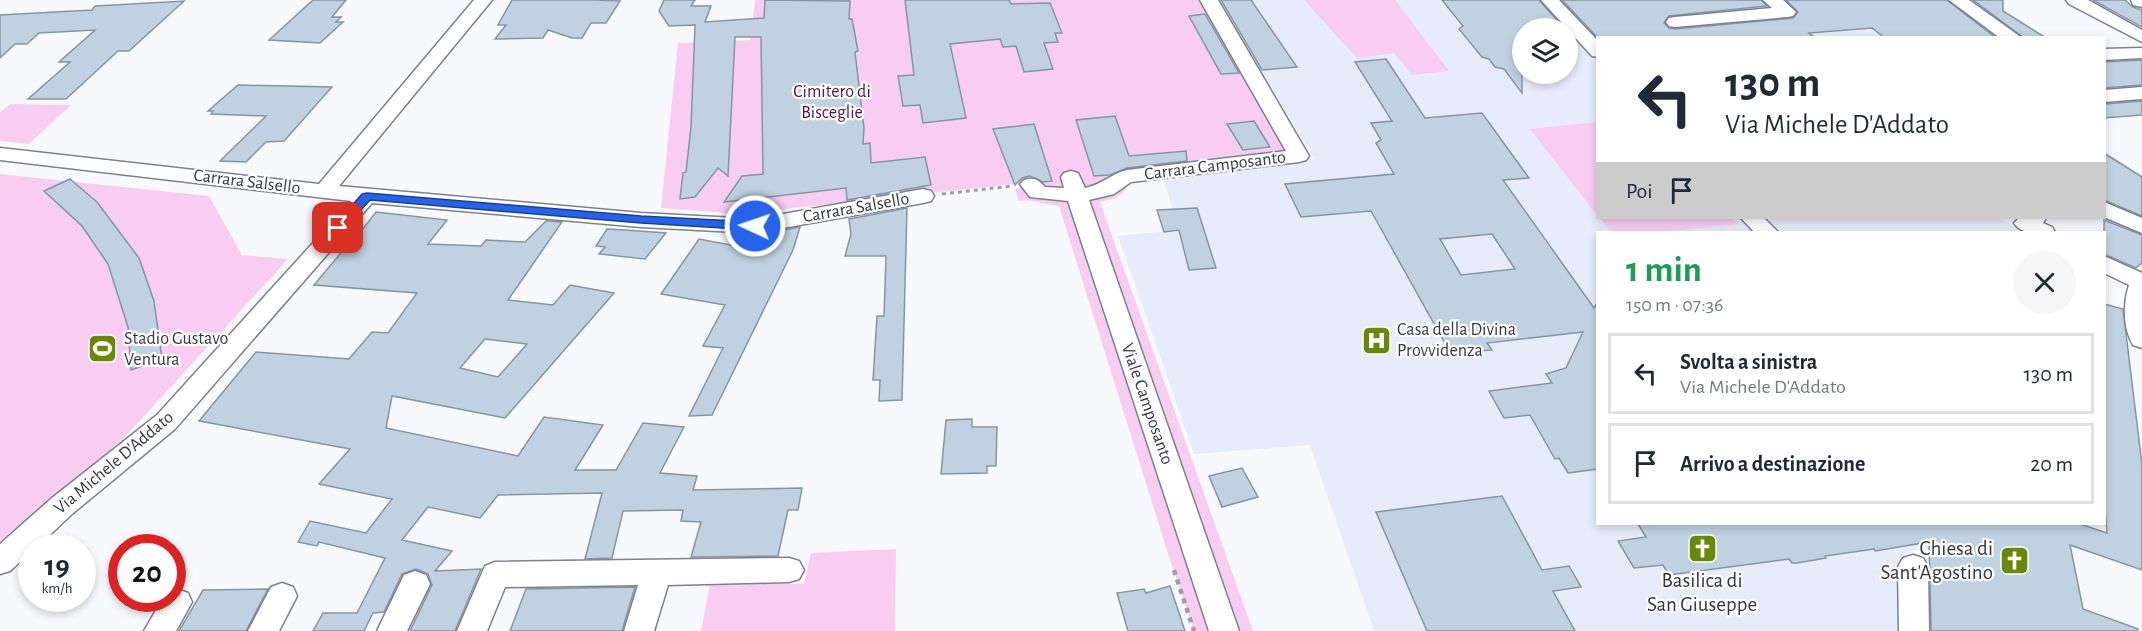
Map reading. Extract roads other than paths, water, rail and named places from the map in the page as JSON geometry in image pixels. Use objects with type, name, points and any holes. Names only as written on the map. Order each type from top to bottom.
[{"type":"street","points":[[324,191],[483,0]]},
{"type":"street","name":"Carrara Camposanto","points":[[1027,185],[1038,192],[1053,195],[1074,185],[1102,190],[1127,176],[1299,156],[1209,0]]},
{"type":"street","points":[[1550,0],[1596,50]]},
{"type":"street","points":[[1675,22],[1787,12],[1772,0]]},
{"type":"street","points":[[1958,0],[2010,36]]},
{"type":"street","points":[[2075,0],[2142,37]]},
{"type":"street","points":[[2106,56],[2142,53]]},
{"type":"street","points":[[2106,96],[2142,93]]},
{"type":"street","name":"Carrara Salsello","points":[[0,154],[367,196],[631,219],[755,226],[923,196]]},
{"type":"street","name":"Viale Camposanto","points":[[1074,185],[1224,631]]},
{"type":"street","name":"Via Michele D'Addato","points":[[0,562],[62,506],[166,422],[367,196]]},
{"type":"street","points":[[2106,210],[2142,226]]},
{"type":"street","points":[[1753,219],[1766,231]]},
{"type":"street","points":[[2033,219],[2025,223],[2042,231]]},
{"type":"street","points":[[2106,265],[2140,292],[2142,339]]},
{"type":"street","points":[[1913,567],[1914,631]]},
{"type":"street","points":[[472,631],[495,575],[789,570]]},
{"type":"street","points":[[639,631],[656,574]]},
{"type":"street","points":[[392,631],[415,584]]},
{"type":"street","points":[[263,631],[282,596]]},
{"type":"street","points":[[159,631],[171,612]]},
{"type":"place","name":"Casa della Divina Provvidenza","points":[[1376,340]]},
{"type":"place","name":"Stadio Gustavo Ventura","points":[[103,349]]},
{"type":"place","name":"Basilica di San Giuseppe","points":[[1702,549]]},
{"type":"place","name":"Chiesa di Sant'Agostino","points":[[2014,560]]},
{"type":"park label","name":"Cimitero di Bisceglie","points":[[832,102]]}]
